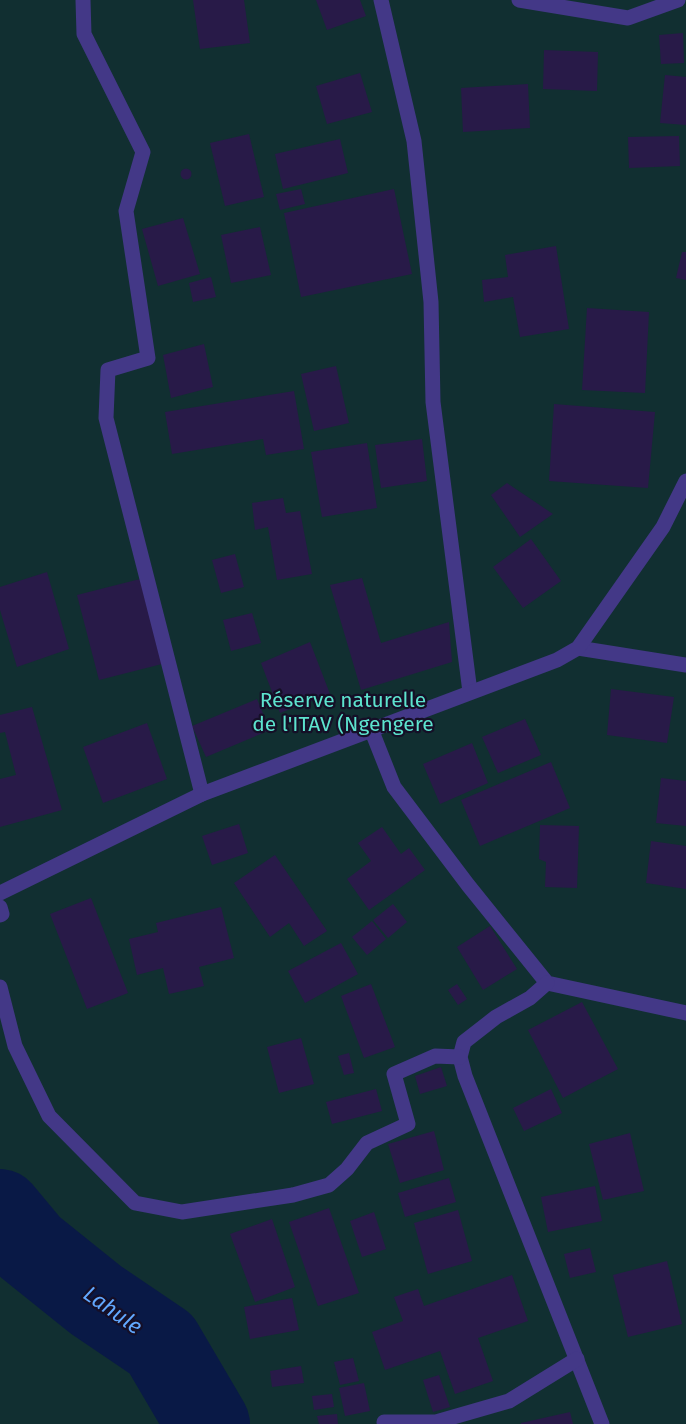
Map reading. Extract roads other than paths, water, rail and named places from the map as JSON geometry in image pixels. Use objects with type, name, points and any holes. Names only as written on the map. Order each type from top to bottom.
[{"type":"street","points":[[83,0],[84,34],[144,153],[126,211],[148,358],[108,370],[106,418],[202,794]]},
{"type":"street","points":[[381,0],[414,141],[431,302],[433,402],[470,692]]},
{"type":"street","points":[[519,0],[628,18],[678,0]]},
{"type":"street","points":[[0,893],[202,794],[557,660],[578,648],[663,527],[686,481]]},
{"type":"street","points":[[578,648],[686,665]]},
{"type":"street","points":[[371,729],[394,786],[468,885],[548,983],[686,1013]]},
{"type":"street","points":[[0,907],[2,914],[0,915]]},
{"type":"street","points":[[548,983],[530,998],[496,1017],[464,1042],[460,1057],[465,1076],[602,1424]]},
{"type":"street","points":[[0,987],[15,1046],[49,1116],[135,1203],[182,1212],[293,1195],[329,1185],[347,1169],[367,1143],[408,1124],[394,1074],[435,1056],[460,1057]]},
{"type":"street","points":[[384,1422],[436,1422],[509,1401],[577,1359]]},
{"type":"waterway","name":"Lahule","points":[[0,1211],[30,1247],[96,1300],[161,1344],[208,1424]]},
{"type":"park label","name":"Réserve naturelle de l'ITAV (Ngengere","points":[[343,712]]}]
